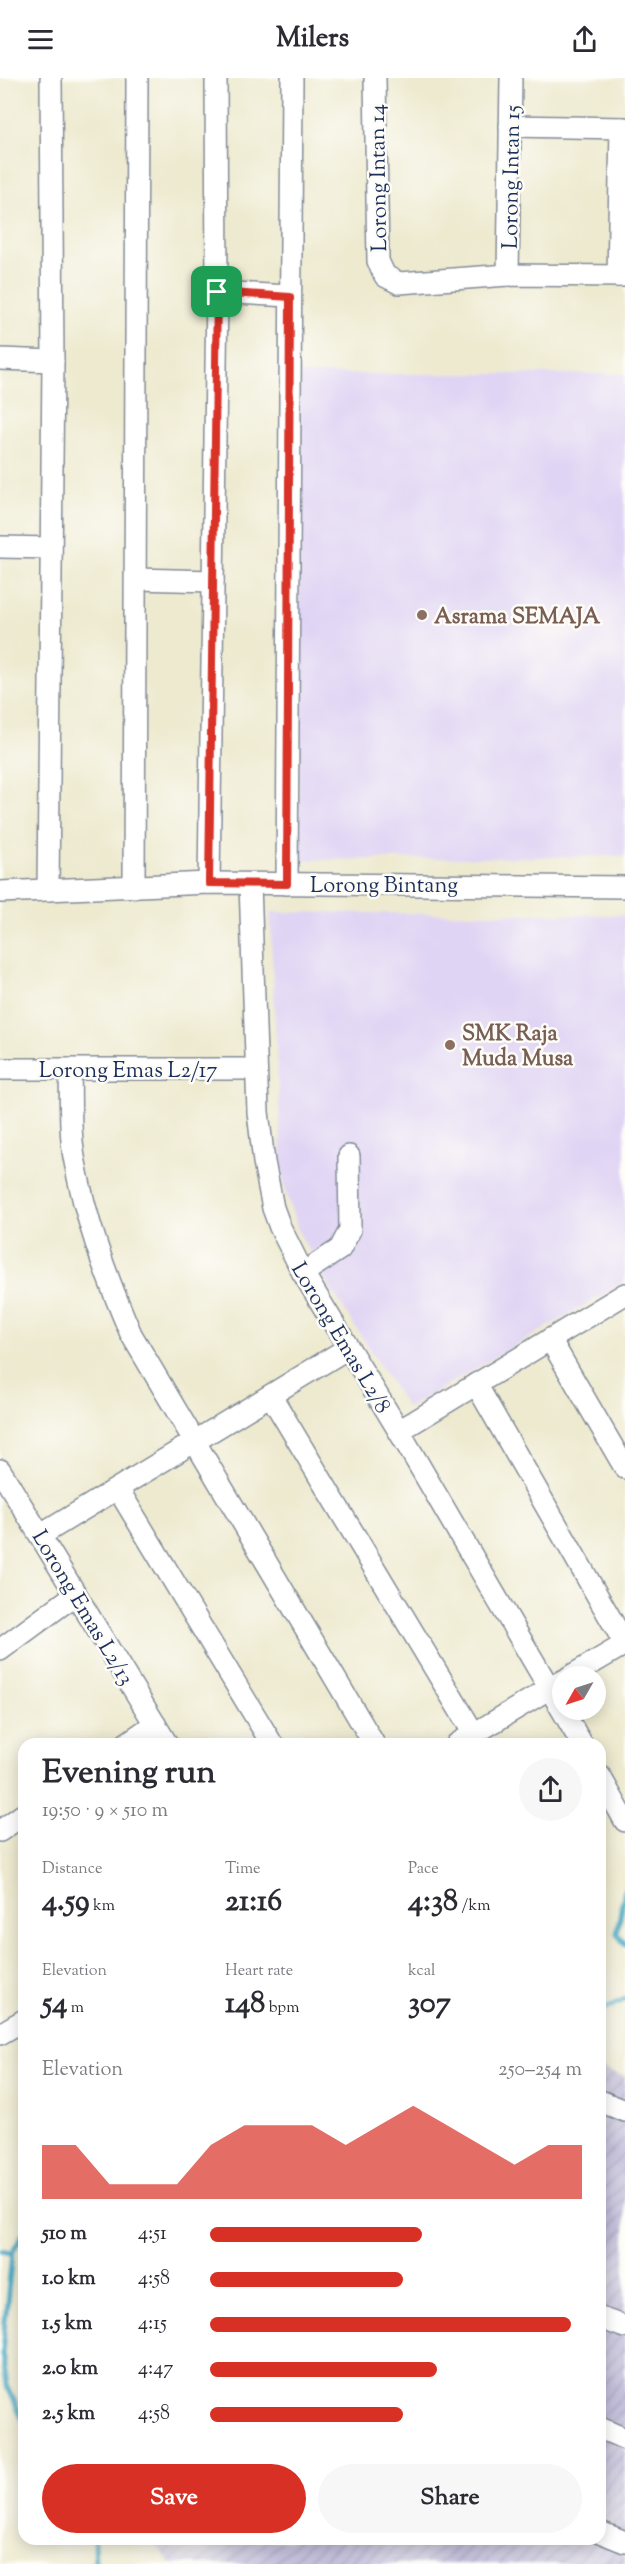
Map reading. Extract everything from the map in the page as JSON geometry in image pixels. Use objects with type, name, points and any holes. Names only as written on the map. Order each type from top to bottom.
[{"type":"street","points":[[48,890],[53,361],[51,78]]},
{"type":"street","points":[[134,887],[137,78]]},
{"type":"street","points":[[209,883],[217,292],[216,78]]},
{"type":"street","points":[[287,884],[292,78]]},
{"type":"street","name":"Lorong Intan 14","points":[[375,78],[378,261],[385,276],[399,283],[508,275]]},
{"type":"street","name":"Lorong Intan 15","points":[[508,275],[511,78]]},
{"type":"street","points":[[508,275],[622,276],[623,128],[510,126]]},
{"type":"street","points":[[217,292],[290,297]]},
{"type":"street","points":[[0,358],[53,361]]},
{"type":"street","points":[[0,547],[51,548]]},
{"type":"street","points":[[136,579],[213,581]]},
{"type":"street","name":"Lorong Bintang","points":[[0,892],[209,883],[625,887]]},
{"type":"street","name":"Lorong Emas L2/8","points":[[250,884],[258,1112],[273,1208],[303,1273],[552,1678]]},
{"type":"street","name":"Lorong Emas L2/17","points":[[0,1069],[256,1069]]},
{"type":"street","points":[[70,1069],[74,1155],[87,1217],[105,1272],[131,1334],[370,1738]]},
{"type":"street","points":[[303,1273],[340,1249],[351,1230],[350,1156]]},
{"type":"street","points":[[399,1431],[625,1294]]},
{"type":"street","points":[[550,1339],[625,1468]]},
{"type":"street","points":[[40,1535],[195,1443],[348,1348]]},
{"type":"street","points":[[476,1384],[625,1644],[588,1666]]},
{"type":"street","points":[[271,1396],[465,1738]]},
{"type":"street","name":"Lorong Emas L2/13","points":[[0,1470],[163,1738]]},
{"type":"street","points":[[118,1489],[268,1738]]},
{"type":"street","points":[[0,1650],[76,1594]]},
{"type":"street","points":[[468,1738],[552,1686]]},
{"type":"street","name":"Lorong Emas L2/8","points":[[572,1720],[579,1738]]},
{"type":"street","points":[[135,1738],[155,1724]]},
{"type":"street","points":[[606,1790],[625,1821]]},
{"type":"street","points":[[0,1831],[18,1818]]},
{"type":"street","points":[[0,2034],[18,2024]]},
{"type":"street","points":[[606,2103],[625,2111]]},
{"type":"street","points":[[606,2320],[625,2327]]},
{"type":"street","points":[[606,2431],[625,2439]]},
{"type":"street","points":[[606,2534],[625,2542]]},
{"type":"shaded area","name":"Asrama SEMAJA","points":[[299,374],[625,374],[625,856],[299,860]]},
{"type":"shaded area","name":"SMK Raja Muda Musa","points":[[270,912],[625,915],[625,1282],[407,1408],[328,1284],[299,1233],[287,1196],[282,1175]]},
{"type":"shaded area","points":[[606,2070],[625,2077],[625,2564],[172,2564],[155,2545],[606,2545]]},
{"type":"waterway","points":[[625,1889],[617,1934],[625,1944]]},
{"type":"waterway","points":[[606,2009],[625,1999]]},
{"type":"waterway","points":[[18,2242],[12,2253],[2,2353],[7,2385],[18,2409]]},
{"type":"waterway","points":[[0,2251],[12,2253]]},
{"type":"waterway","points":[[94,2545],[95,2564]]},
{"type":"place","name":"Asrama SEMAJA","points":[[422,615]]},
{"type":"place","name":"SMK Raja Muda Musa","points":[[450,1045]]},
{"type":"route","points":[[217,292],[290,297],[287,884],[209,883],[217,292]]}]
